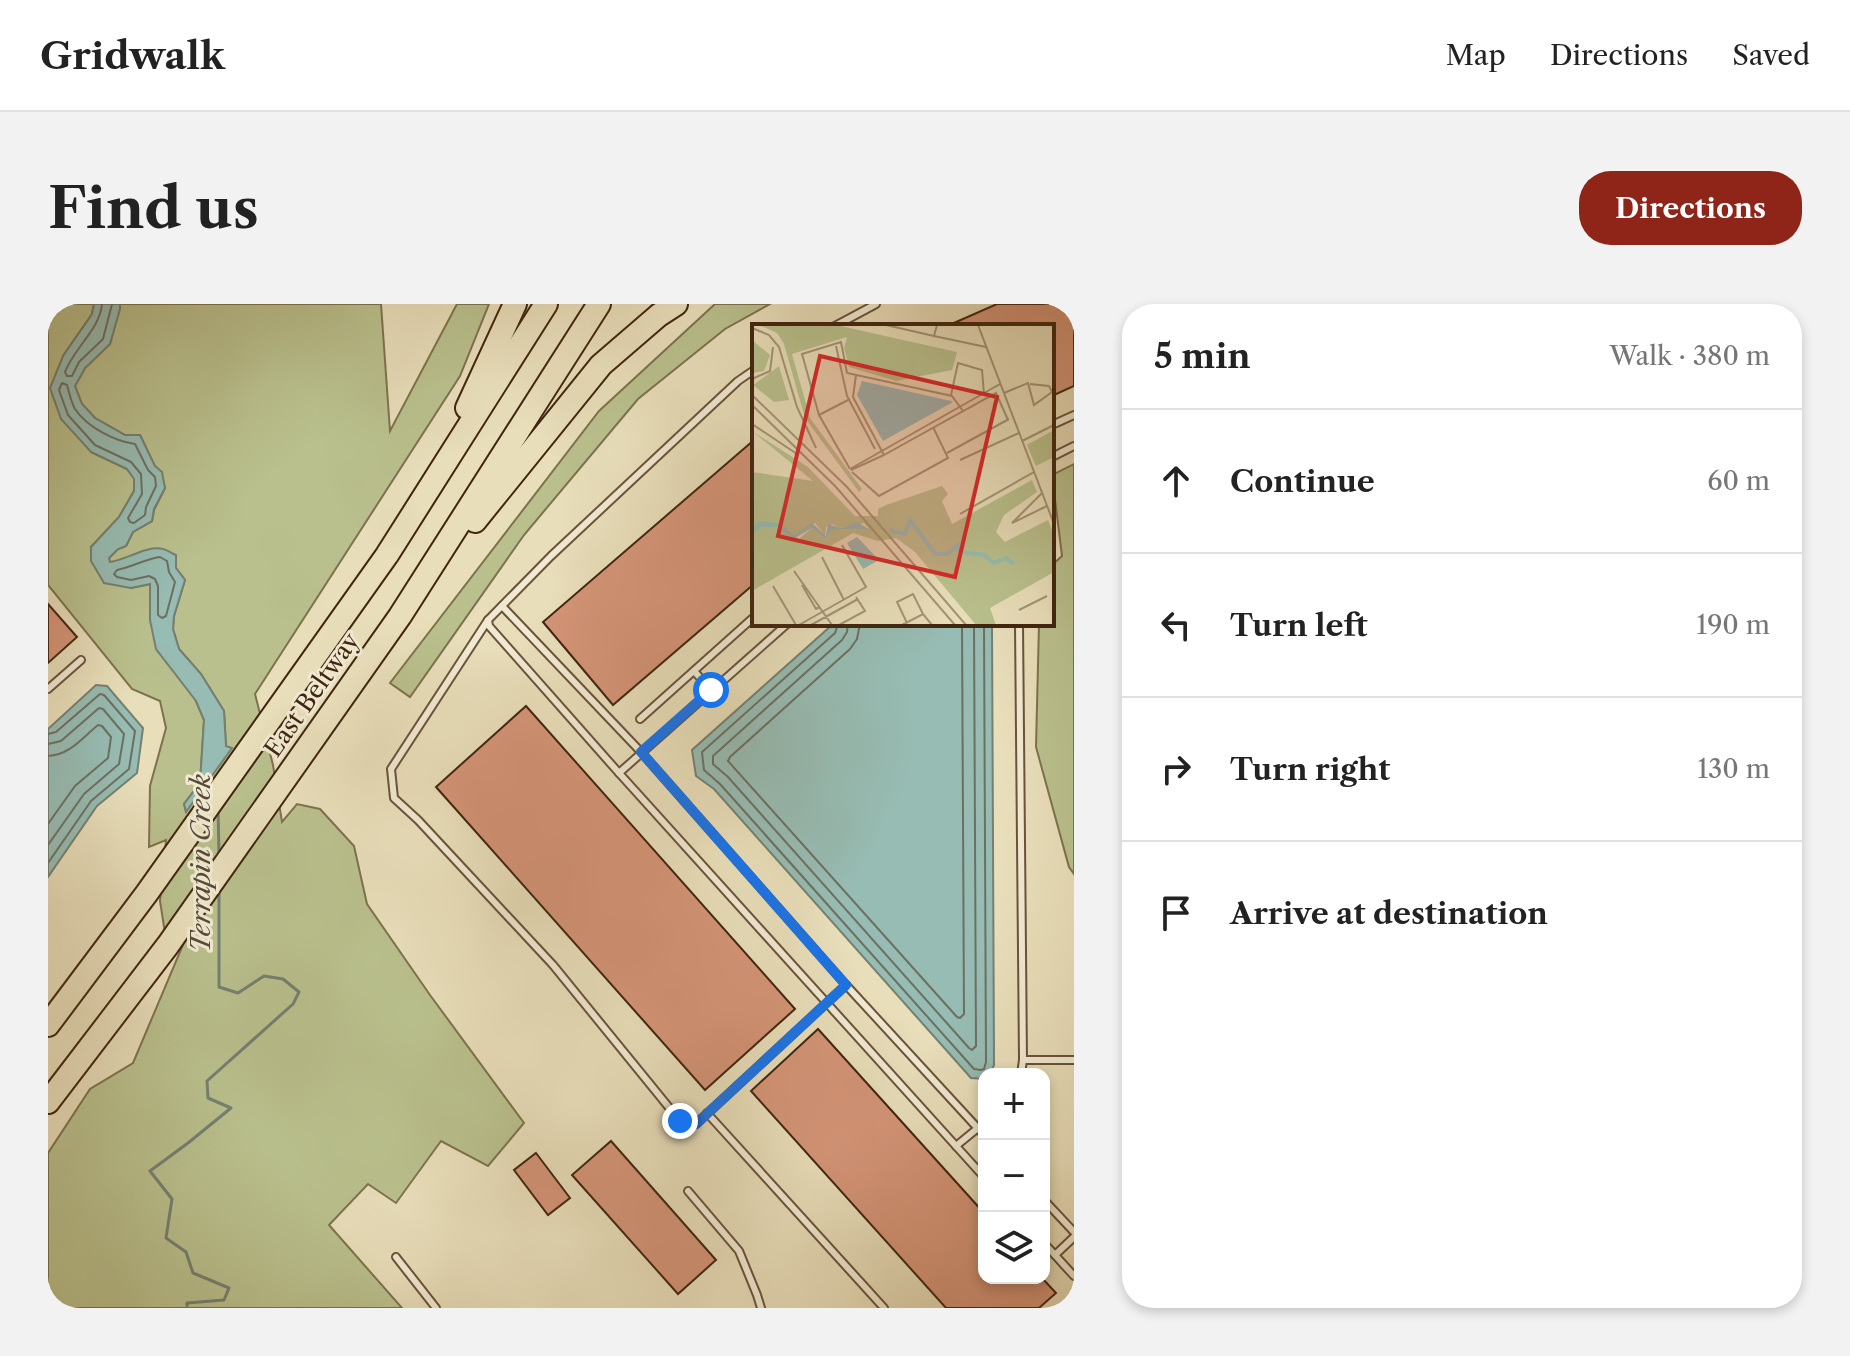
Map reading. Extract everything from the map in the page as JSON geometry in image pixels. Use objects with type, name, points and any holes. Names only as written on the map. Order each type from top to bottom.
[{"type":"highway","points":[[426,495],[515,304]]},
{"type":"highway","name":"East Beltway","points":[[48,1025],[147,893],[387,555],[546,304]]},
{"type":"highway","name":"East Beltway","points":[[48,1102],[168,945],[400,616],[599,304]]},
{"type":"highway","points":[[400,616],[601,365],[676,304]]},
{"type":"lane","points":[[839,324],[876,304]]},
{"type":"lane","points":[[752,372],[738,381],[575,534],[488,620],[391,769],[394,798],[553,965],[680,1121],[696,1124],[846,985]]},
{"type":"lane","points":[[1054,424],[1074,415]]},
{"type":"lane","points":[[1054,456],[1074,446]]},
{"type":"lane","points":[[502,606],[641,752],[846,985],[978,1123]]},
{"type":"lane","points":[[640,719],[752,619]]},
{"type":"lane","points":[[488,620],[489,626],[619,773],[978,1170]]},
{"type":"lane","points":[[619,773],[785,626]]},
{"type":"lane","points":[[1019,626],[1022,1068]]},
{"type":"lane","points":[[48,689],[81,660]]},
{"type":"lane","points":[[694,671],[711,690]]},
{"type":"lane","points":[[1023,1060],[1074,1060]]},
{"type":"lane","points":[[707,1113],[884,1308]]},
{"type":"lane","points":[[956,1146],[978,1128]]},
{"type":"lane","points":[[688,1191],[739,1251],[761,1308]]},
{"type":"lane","points":[[1050,1207],[1074,1235],[1055,1255]]},
{"type":"lane","points":[[1050,1250],[1074,1276]]},
{"type":"lane","points":[[396,1257],[436,1308]]},
{"type":"green space","points":[[48,304],[94,304],[92,314],[63,356],[91,452],[127,469],[135,478],[134,491],[119,517],[91,547],[131,588],[151,584],[150,620],[204,720],[200,783],[184,804],[186,811],[226,747],[224,711],[201,674],[179,649],[173,629],[174,616],[185,580],[176,568],[143,552],[110,563],[109,558],[126,546],[133,532],[152,521],[165,488],[140,435],[125,435],[95,418],[82,404],[75,386],[85,368],[110,344],[120,304],[381,304],[390,431],[457,304],[489,304],[460,376],[255,694],[273,765],[282,822],[297,804],[320,809],[354,846],[367,904],[524,1123],[488,1166],[441,1141],[396,1203],[368,1184],[329,1225],[402,1308],[48,1308],[48,1153],[90,1089],[133,1063],[185,940],[165,933],[160,901],[166,840],[149,847],[150,786],[166,728],[160,701],[132,689],[48,585]]},
{"type":"green space","points":[[715,304],[770,304],[725,329],[638,399],[524,535],[410,697],[390,683],[599,411]]},
{"type":"green space","points":[[1074,464],[1074,874],[1069,867],[1036,747],[1039,626],[1054,626],[1054,563],[1062,556],[1054,474]]},
{"type":"water","points":[[94,304],[120,304],[120,309],[110,344],[85,368],[75,386],[82,404],[95,418],[125,435],[140,435],[155,466],[162,472],[165,488],[154,509],[152,521],[133,532],[126,546],[109,558],[110,562],[157,548],[176,555],[176,568],[185,580],[173,629],[179,649],[201,674],[224,711],[226,746],[232,748],[186,812],[184,804],[200,783],[204,720],[196,701],[156,649],[150,620],[150,584],[131,588],[104,583],[91,561],[91,547],[119,517],[134,491],[134,479],[127,469],[91,452],[61,419],[50,388],[63,356],[92,314]]},
{"type":"water","points":[[831,626],[992,626],[993,1068],[978,1068],[978,1079],[971,1078],[714,789],[696,776],[692,750]]},
{"type":"water","points":[[96,685],[107,686],[143,728],[137,773],[97,806],[48,877],[48,729]]},
{"type":"building","points":[[997,304],[1074,304],[1074,386],[1054,395],[1054,324],[952,324]]},
{"type":"building","points":[[752,442],[752,586],[613,705],[543,622]]},
{"type":"building","points":[[48,604],[77,637],[48,663]]},
{"type":"building","points":[[526,706],[795,1009],[705,1090],[436,787]]},
{"type":"building","points":[[818,1029],[978,1206],[978,1284],[1048,1284],[1056,1293],[1039,1308],[946,1308],[751,1091]]},
{"type":"building","points":[[611,1141],[716,1260],[678,1294],[572,1175]]},
{"type":"building","points":[[536,1153],[570,1198],[548,1215],[514,1170]]},
{"type":"waterway","name":"Terrapin Creek","points":[[218,807],[219,856]]},
{"type":"waterway","name":"Terrapin Creek","points":[[187,1308],[187,1303],[224,1300],[229,1288],[193,1273],[186,1252],[166,1238],[172,1199],[150,1171],[231,1108],[208,1098],[207,1081],[293,1004],[299,992],[283,979],[264,976],[238,993],[219,987],[219,891]]},
{"type":"route","points":[[680,1121],[696,1124],[846,985],[641,752],[711,690]]}]
